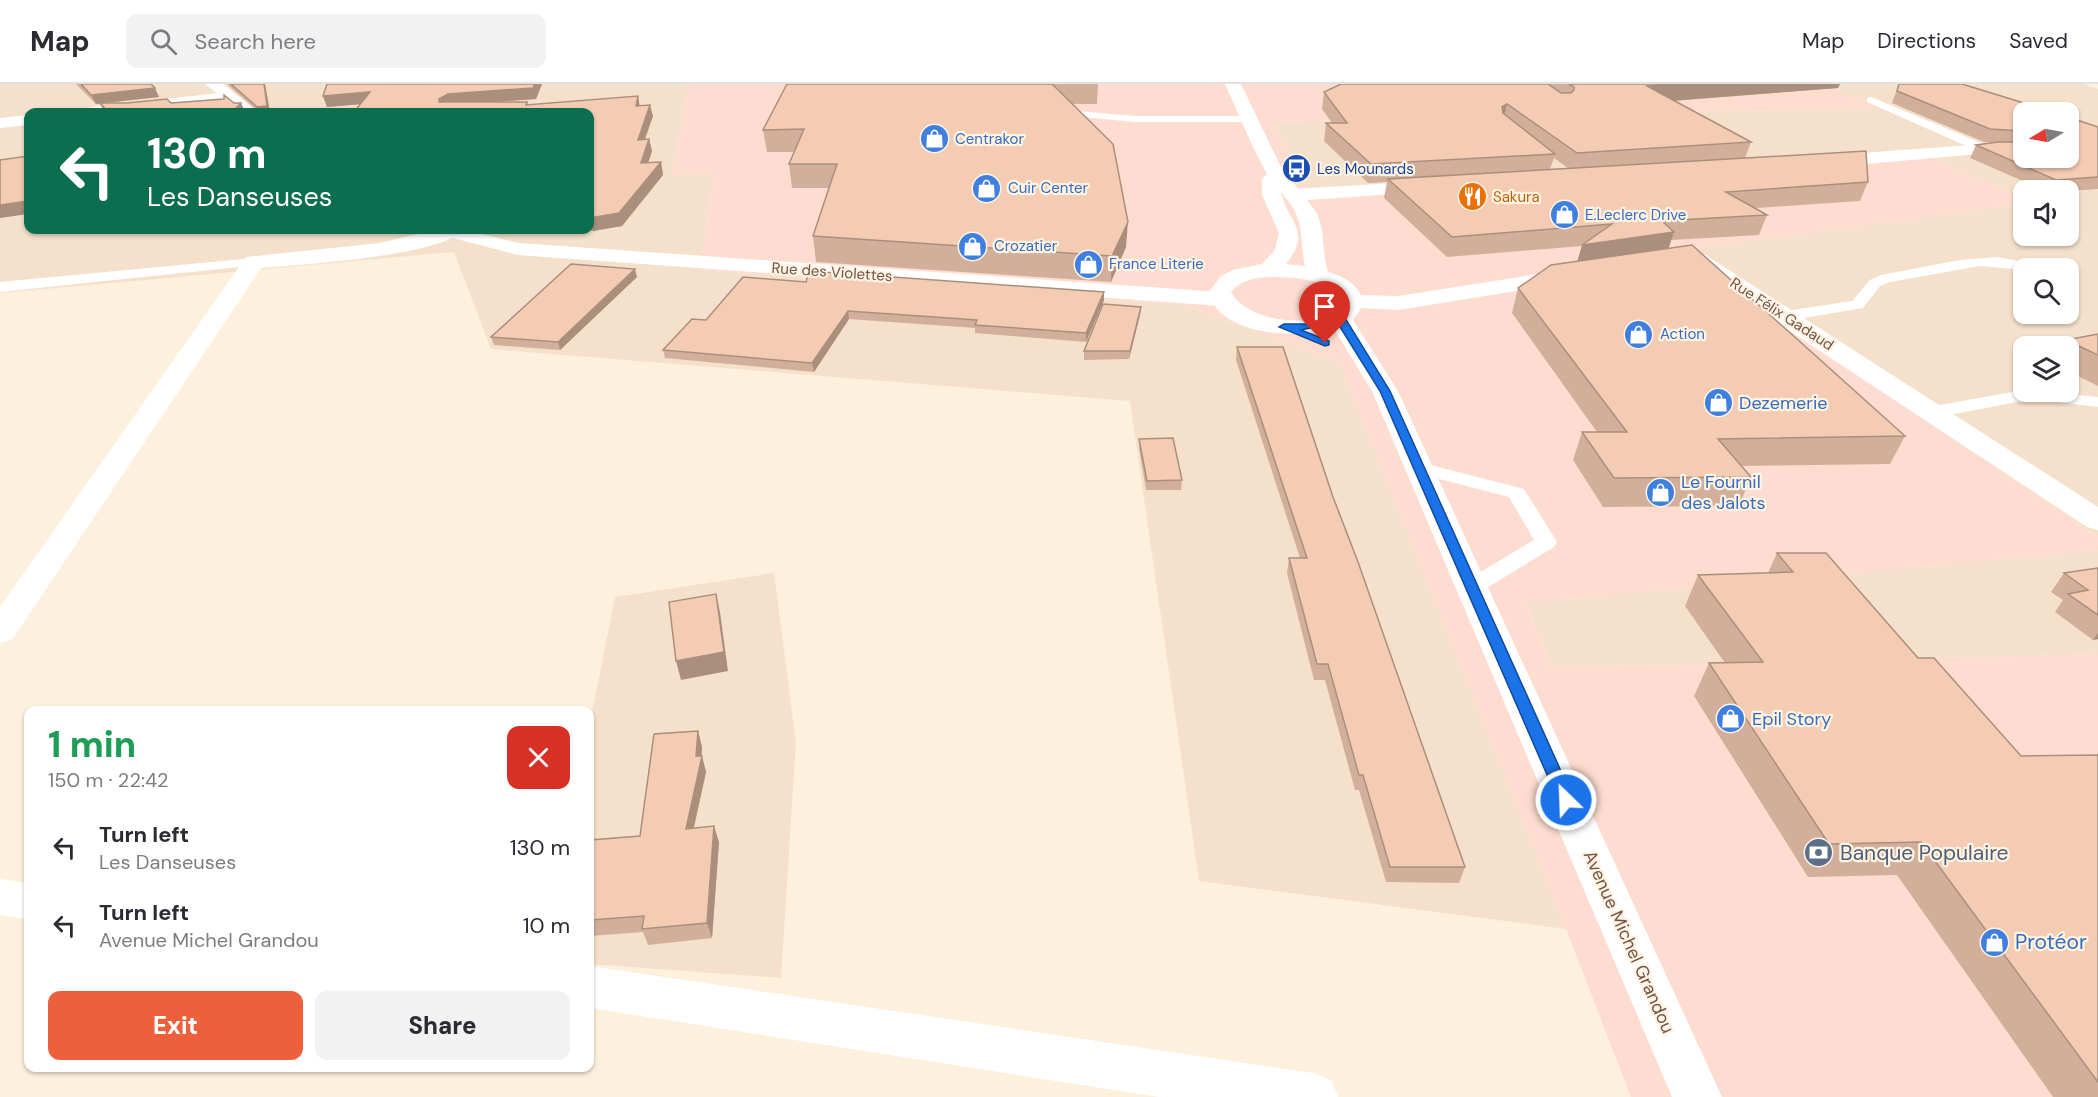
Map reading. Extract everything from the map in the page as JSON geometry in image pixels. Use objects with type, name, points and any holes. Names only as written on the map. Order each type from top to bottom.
[{"type":"street","points":[[213,84],[244,108]]},
{"type":"street","points":[[1233,84],[1271,165],[1306,210],[1312,226],[1314,241],[1312,261],[1319,276]]},
{"type":"street","points":[[128,108],[229,97]]},
{"type":"street","points":[[0,123],[24,120]]},
{"type":"street","points":[[1804,164],[1984,149]]},
{"type":"street","points":[[1269,270],[1285,251],[1290,233],[1272,195],[1271,165]]},
{"type":"street","points":[[1293,195],[1454,186]]},
{"type":"street","points":[[0,632],[254,262],[377,248],[433,238],[440,234]]},
{"type":"street","name":"Rue des Violettes","points":[[463,234],[518,249],[1221,299]]},
{"type":"street","name":"Rue Félix Gadaud","points":[[1676,261],[1697,259],[2098,521]]},
{"type":"street","name":"Avenue Michel Grandou","points":[[1221,299],[1220,292],[1230,279],[1269,270],[1286,270],[1319,276],[1342,287],[1346,310],[1385,391],[1697,1097]]},
{"type":"street","points":[[1221,299],[1229,309],[1243,317],[1284,327],[1306,327],[1346,310],[1595,272]]},
{"type":"street","name":"Avenue Michel Grandou","points":[[1284,327],[1325,343],[1343,354],[1385,391]]},
{"type":"street","points":[[0,897],[24,901]]},
{"type":"street","points":[[594,988],[1313,1097]]},
{"type":"lane","points":[[1871,100],[1977,143],[1984,149],[2013,149]]},
{"type":"lane","points":[[1077,114],[1143,119],[1250,119]]},
{"type":"lane","points":[[1786,316],[1857,305],[1875,283],[1886,278],[1991,260],[2013,264]]},
{"type":"lane","points":[[0,288],[254,262]]},
{"type":"lane","points":[[1934,412],[2032,394],[2098,402]]},
{"type":"lane","points":[[1419,468],[1517,493],[1546,542],[1472,587]]},
{"type":"shaded area","points":[[0,84],[689,84],[672,174],[714,174],[700,270],[1184,305],[1339,362],[1566,929],[1199,881],[1130,401],[491,349],[454,252],[0,293]]},
{"type":"shaded area","points":[[689,84],[1821,84],[1877,107],[1272,122],[1307,188],[1920,153],[2013,194],[2013,205],[1674,251],[2098,537],[2098,550],[1526,603],[1552,668],[2098,654],[2098,1097],[1631,1097],[1339,362],[1184,305],[700,270],[714,175],[672,175]]},
{"type":"shaded area","points":[[1821,84],[2083,84],[2098,89],[2098,537],[1673,251],[2013,205],[2013,246],[2079,246],[2079,180],[2013,180],[2013,194],[1920,153],[1307,188],[1272,122],[1875,107]]},
{"type":"shaded area","points":[[2098,550],[2098,654],[1552,668],[1526,602]]},
{"type":"shaded area","points":[[774,573],[796,742],[781,978],[594,964],[593,706],[615,597]]},
{"type":"building","points":[[81,84],[151,84],[155,88],[91,95]]},
{"type":"building","points":[[231,84],[264,84],[267,106],[257,107]]},
{"type":"building","points":[[327,84],[535,84],[533,88],[448,94],[439,99],[439,102],[527,102],[526,105],[638,96],[636,106],[650,105],[638,140],[649,139],[641,163],[661,162],[619,213],[594,217],[594,108],[357,108],[370,92],[323,96]]},
{"type":"building","points":[[787,84],[1052,84],[1113,144],[1128,222],[1112,256],[813,236],[837,164],[789,164],[804,129],[763,130]]},
{"type":"building","points":[[1341,84],[1548,84],[1561,93],[1571,93],[1574,87],[1569,84],[1679,84],[1647,86],[1751,142],[1577,153],[1507,104],[1502,107],[1503,113],[1555,154],[1371,164],[1326,123],[1347,123],[1324,92]]},
{"type":"building","points":[[1899,84],[1962,84],[2020,102],[2013,102],[2013,130],[1990,129],[1897,91]]},
{"type":"building","points":[[224,95],[234,103],[241,103],[236,108],[104,108],[100,103],[167,99],[171,103],[224,99]]},
{"type":"building","points":[[2079,121],[2098,127],[2098,177],[2056,180],[2029,168],[2079,168]]},
{"type":"building","points":[[2013,142],[2013,161],[1976,145]]},
{"type":"building","points":[[1866,151],[1868,182],[1726,192],[1767,215],[1662,221],[1674,232],[1582,245],[1612,224],[1452,237],[1388,179]]},
{"type":"building","points":[[24,157],[24,202],[0,205],[0,160]]},
{"type":"building","points":[[1692,245],[1905,436],[1718,439],[1751,477],[1614,478],[1582,432],[1627,432],[1518,288],[1551,265]]},
{"type":"building","points":[[571,264],[635,269],[558,342],[491,337]]},
{"type":"building","points":[[809,271],[1104,292],[1086,333],[975,325],[977,320],[848,311],[812,363],[663,350],[692,319],[706,320],[743,277],[806,282]]},
{"type":"building","points":[[1103,304],[1141,307],[1130,351],[1084,351]]},
{"type":"building","points":[[2098,334],[2098,355],[2079,346],[2079,338]]},
{"type":"building","points":[[1237,347],[1283,347],[1333,497],[1465,867],[1390,867],[1363,775],[1359,775],[1328,664],[1317,664],[1289,558],[1307,558]]},
{"type":"building","points":[[1173,438],[1182,480],[1147,481],[1139,439]]},
{"type":"building","points":[[1777,553],[1826,553],[1918,658],[1934,658],[2021,756],[2098,755],[2098,1082],[1921,842],[1829,844],[1709,663],[1763,662],[1698,575],[1793,572]]},
{"type":"building","points":[[2098,568],[2098,615],[2068,594],[2088,590],[2064,573]]},
{"type":"building","points":[[716,594],[724,652],[676,661],[669,602]]},
{"type":"building","points":[[698,731],[696,756],[702,756],[686,829],[714,826],[707,923],[642,929],[644,916],[594,920],[594,840],[640,836],[654,734]]},
{"type":"place","name":"Centrakor","points":[[934,139]]},
{"type":"place","name":"Les Mounards","points":[[1296,169]]},
{"type":"place","name":"Cuir Center","points":[[987,188]]},
{"type":"place","name":"Sakura","points":[[1472,197]]},
{"type":"place","name":"E.Leclerc Drive","points":[[1564,215]]},
{"type":"place","name":"Crozatier","points":[[973,246]]},
{"type":"place","name":"France Literie","points":[[1088,264]]},
{"type":"place","name":"Action","points":[[1639,334]]},
{"type":"place","name":"Dezemerie","points":[[1718,403]]},
{"type":"place","name":"Le Fournil des Jalots","points":[[1660,492]]},
{"type":"place","name":"Epil Story","points":[[1731,719]]},
{"type":"place","name":"Banque Populaire","points":[[1819,853]]},
{"type":"place","name":"Protéor","points":[[1994,942]]},
{"type":"route","points":[[1325,343],[1284,327],[1325,324],[1340,318],[1385,391],[1566,800]]}]
